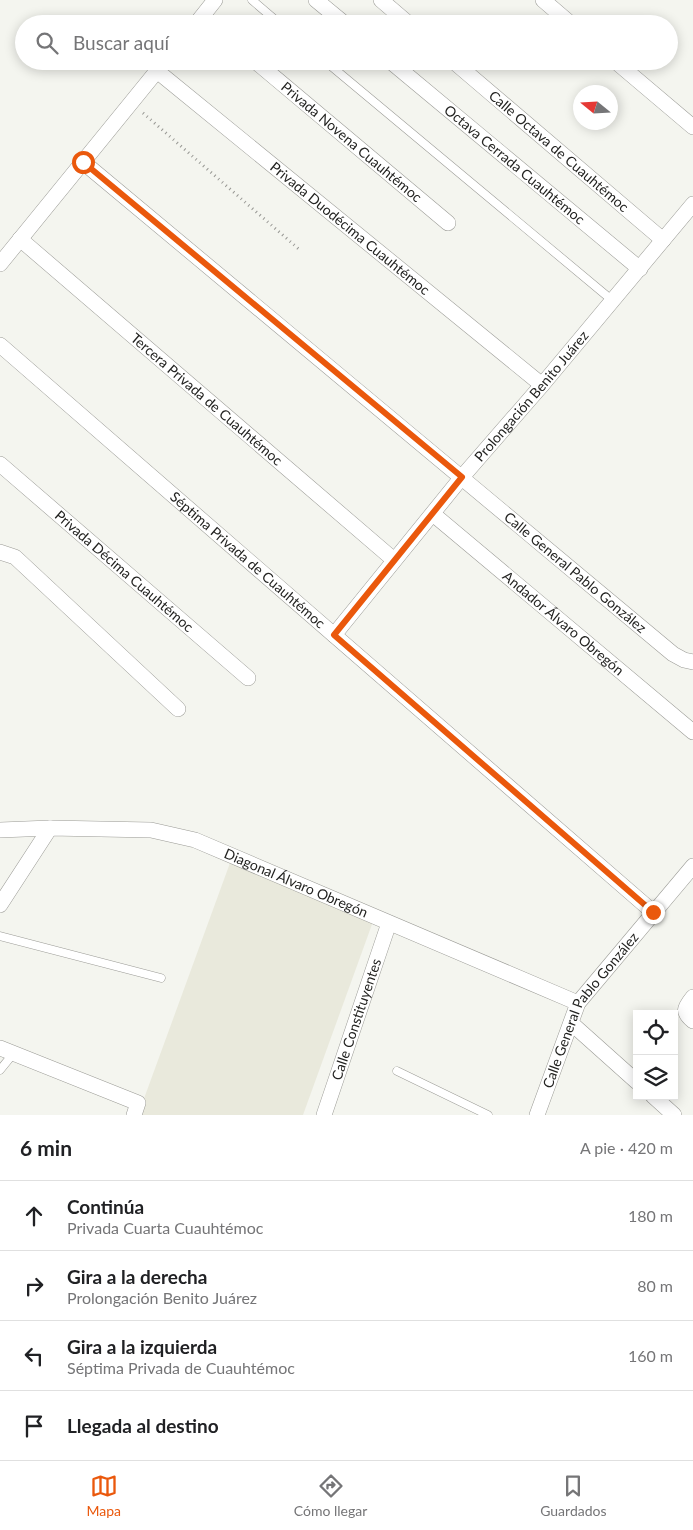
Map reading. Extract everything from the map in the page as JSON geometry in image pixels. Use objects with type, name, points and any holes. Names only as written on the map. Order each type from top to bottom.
[{"type":"street","points":[[206,15],[215,0]]},
{"type":"street","points":[[316,0],[334,15]]},
{"type":"street","points":[[381,0],[398,15]]},
{"type":"street","points":[[543,0],[560,15]]},
{"type":"street","points":[[0,264],[158,70]]},
{"type":"street","name":"Privada Duodécima Cuauhtémoc","points":[[166,70],[542,385]]},
{"type":"street","name":"Privada Novena Cuauhtémoc","points":[[267,70],[448,223]]},
{"type":"street","name":"Octava Cerrada Cuauhtémoc","points":[[401,70],[640,269]]},
{"type":"street","name":"Calle Octava de Cuauhtémoc","points":[[464,70],[664,240]]},
{"type":"street","points":[[626,70],[693,127]]},
{"type":"street","name":"Calle General Pablo González","points":[[83,162],[672,654],[693,662]]},
{"type":"street","name":"Prolongación Benito Juárez","points":[[334,635],[462,477],[542,385],[693,204]]},
{"type":"street","name":"Tercera Privada de Cuauhtémoc","points":[[20,239],[394,560]]},
{"type":"street","name":"Séptima Privada de Cuauhtémoc","points":[[0,345],[653,912]]},
{"type":"street","name":"Privada Décima Cuauhtémoc","points":[[0,464],[248,678]]},
{"type":"street","name":"Andador Álvaro Obregón","points":[[433,514],[693,732]]},
{"type":"street","points":[[0,552],[15,557],[178,709]]},
{"type":"street","points":[[0,905],[50,828]]},
{"type":"street","name":"Diagonal Álvaro Obregón","points":[[0,830],[50,828],[151,830],[194,840],[578,1003]]},
{"type":"street","name":"Calle General Pablo González","points":[[537,1115],[578,1003],[693,866]]},
{"type":"street","name":"Calle Constituyentes","points":[[324,1115],[389,923]]},
{"type":"street","points":[[693,997],[687,1004],[685,1011],[686,1016],[693,1021]]},
{"type":"street","points":[[570,1023],[633,1078]]},
{"type":"street","points":[[7,1051],[136,1109]]},
{"type":"street","points":[[652,1115],[655,1100]]},
{"type":"street","points":[[657,1100],[674,1115]]},
{"type":"lane","points":[[252,0],[270,15]]},
{"type":"lane","points":[[336,70],[613,301]]},
{"type":"lane","points":[[0,936],[161,978]]},
{"type":"lane","points":[[0,1070],[7,1051]]},
{"type":"lane","points":[[397,1071],[488,1115]]},
{"type":"path","points":[[131,102],[301,251]]},
{"type":"shaded area","points":[[230,863],[375,916],[303,1115],[138,1115]]},
{"type":"route","points":[[83,162],[462,477],[334,635],[653,912]]}]
